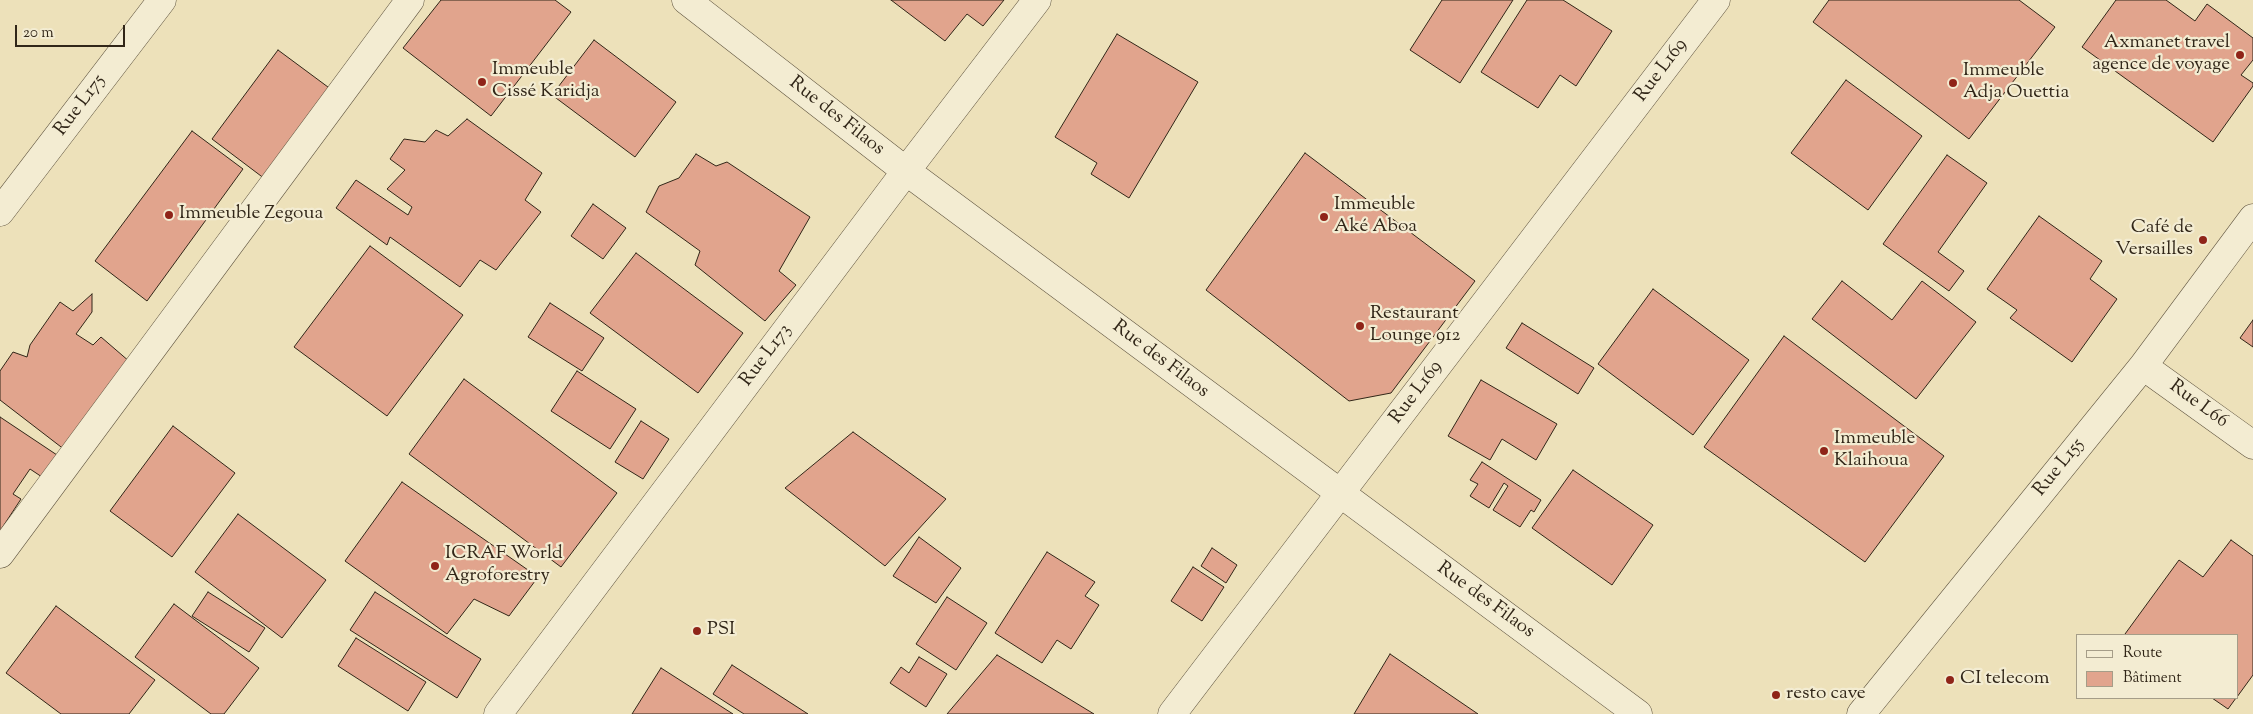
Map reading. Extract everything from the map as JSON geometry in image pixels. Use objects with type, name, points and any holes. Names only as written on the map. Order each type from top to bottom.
[{"type":"street","name":"Rue L175","points":[[5,194],[162,0]]},
{"type":"street","points":[[0,554],[410,0]]},
{"type":"street","name":"Rue des Filaos","points":[[686,0],[906,171],[1638,714]]},
{"type":"street","name":"Rue L173","points":[[498,714],[906,171],[1037,0]]},
{"type":"street","name":"Rue L169","points":[[1172,714],[1716,0]]},
{"type":"street","name":"Rue L155","points":[[1861,714],[2143,366],[2253,218]]},
{"type":"street","name":"Rue L66","points":[[2143,366],[2253,445]]},
{"type":"building","name":"Immeuble Cissé Karidja","points":[[441,0],[555,0],[571,12],[491,116],[403,48]]},
{"type":"building","points":[[891,0],[1004,0],[983,26],[967,14],[945,41]]},
{"type":"building","points":[[1442,0],[1513,0],[1460,83],[1410,50]]},
{"type":"building","points":[[1527,0],[1563,0],[1612,31],[1576,86],[1560,75],[1538,108],[1481,72]]},
{"type":"building","name":"Immeuble Adja Ouettia","points":[[1829,0],[2019,0],[2055,27],[1969,139],[1813,22]]},
{"type":"building","points":[[2116,0],[2166,0],[2195,21],[2207,4],[2253,38],[2253,60],[2241,75],[2253,83],[2253,86],[2213,142],[2082,47]]},
{"type":"building","points":[[1117,34],[1198,82],[1129,198],[1091,174],[1097,163],[1055,137]]},
{"type":"building","points":[[594,40],[676,102],[635,157],[552,95]]},
{"type":"building","points":[[278,50],[332,90],[265,179],[212,139]]},
{"type":"building","points":[[1846,80],[1922,136],[1868,210],[1791,153]]},
{"type":"building","points":[[467,119],[542,173],[525,200],[541,212],[496,270],[480,260],[460,287],[390,237],[387,245],[336,208],[356,180],[408,215],[412,207],[387,189],[405,170],[390,159],[404,139],[425,142],[436,130],[448,136]]},
{"type":"building","name":"Immeuble Zegoua","points":[[192,131],[243,169],[147,301],[95,261]]},
{"type":"building","name":"Immeuble Aké Aboa","points":[[1305,153],[1475,281],[1391,393],[1349,401],[1206,290]]},
{"type":"building","points":[[696,154],[716,166],[727,162],[810,217],[779,271],[796,285],[765,321],[695,265],[700,251],[646,212],[659,186],[679,178]]},
{"type":"building","points":[[1947,155],[1987,183],[1938,252],[1964,271],[1949,291],[1883,244]]},
{"type":"building","points":[[593,204],[626,228],[603,259],[571,236]]},
{"type":"building","points":[[2039,216],[2102,261],[2090,279],[2117,299],[2072,362],[2010,318],[2017,310],[1987,289]]},
{"type":"building","points":[[370,246],[463,315],[387,416],[294,347]]},
{"type":"building","points":[[636,253],[743,333],[698,393],[590,313]]},
{"type":"building","points":[[1842,281],[1892,320],[1922,281],[1976,322],[1916,399],[1812,319]]},
{"type":"building","points":[[1653,289],[1749,360],[1693,435],[1598,364]]},
{"type":"building","points":[[92,294],[92,312],[76,334],[93,345],[101,337],[130,362],[65,450],[0,400],[0,371],[13,352],[27,357],[30,345],[60,302],[73,311]]},
{"type":"building","points":[[550,303],[604,338],[582,371],[528,337]]},
{"type":"building","points":[[2253,320],[2253,347],[2240,338]]},
{"type":"building","points":[[1522,323],[1594,368],[1578,394],[1506,348]]},
{"type":"building","name":"Immeuble Klaihoua","points":[[1784,336],[1944,456],[1865,562],[1704,447]]},
{"type":"building","points":[[577,371],[636,409],[610,449],[551,411]]},
{"type":"building","points":[[464,379],[617,493],[561,567],[409,454]]},
{"type":"building","points":[[1481,380],[1557,424],[1536,460],[1502,439],[1490,460],[1448,436]]},
{"type":"building","points":[[0,417],[60,457],[45,479],[30,469],[13,494],[21,499],[0,531]]},
{"type":"building","points":[[641,421],[669,439],[643,479],[615,462]]},
{"type":"building","points":[[173,426],[235,473],[172,557],[110,511]]},
{"type":"building","points":[[853,432],[946,499],[885,566],[785,488]]},
{"type":"building","points":[[1482,462],[1541,500],[1534,512],[1531,510],[1520,527],[1493,510],[1508,486],[1504,483],[1489,508],[1470,496],[1478,484],[1470,480]]},
{"type":"building","points":[[1573,470],[1653,525],[1612,585],[1532,528]]},
{"type":"building","points":[[402,482],[538,577],[509,616],[474,599],[447,634],[345,561]]},
{"type":"building","points":[[238,514],[326,580],[282,638],[195,572]]},
{"type":"building","points":[[919,537],[961,568],[936,603],[893,576]]},
{"type":"building","points":[[2231,540],[2253,556],[2253,675],[2238,696],[2238,634],[2125,634],[2179,560],[2203,577]]},
{"type":"building","points":[[1212,548],[1237,565],[1226,583],[1201,566]]},
{"type":"building","points":[[1047,552],[1095,582],[1085,596],[1099,605],[1071,649],[1057,640],[1042,663],[995,633]]},
{"type":"building","points":[[1193,567],[1224,587],[1202,621],[1171,601]]},
{"type":"building","points":[[208,592],[265,628],[249,652],[192,616]]},
{"type":"building","points":[[375,592],[481,659],[457,698],[350,630]]},
{"type":"building","points":[[947,597],[987,623],[956,670],[916,644]]},
{"type":"building","points":[[174,604],[259,668],[224,714],[211,714],[135,657]]},
{"type":"building","points":[[56,606],[155,680],[129,714],[61,714],[6,673]]},
{"type":"building","points":[[356,638],[426,682],[408,711],[338,666]]},
{"type":"building","points":[[1390,654],[1478,714],[1354,714]]},
{"type":"building","points":[[997,655],[1094,714],[947,714]]},
{"type":"building","points":[[919,657],[947,674],[926,707],[890,683],[901,667],[909,673]]},
{"type":"building","points":[[732,665],[808,714],[744,714],[713,694]]},
{"type":"building","points":[[661,668],[733,714],[632,714]]},
{"type":"building","points":[[2213,699],[2235,699],[2228,709]]},
{"type":"place","name":"Axmanet travel agence de voyage","points":[[2240,55]]},
{"type":"place","name":"Immeuble Cissé Karidja","points":[[482,82]]},
{"type":"place","name":"Immeuble Adja Ouettia","points":[[1953,83]]},
{"type":"place","name":"Immeuble Zegoua","points":[[169,215]]},
{"type":"place","name":"Immeuble Aké Aboa","points":[[1324,217]]},
{"type":"place","name":"Café de Versailles","points":[[2203,240]]},
{"type":"place","name":"Restaurant Lounge 912","points":[[1360,326]]},
{"type":"place","name":"Immeuble Klaihoua","points":[[1824,451]]},
{"type":"place","name":"ICRAF World Agroforestry","points":[[435,566]]},
{"type":"place","name":"PSI","points":[[697,631]]},
{"type":"place","name":"CI telecom","points":[[1950,680]]},
{"type":"place","name":"resto cave","points":[[1776,695]]}]
